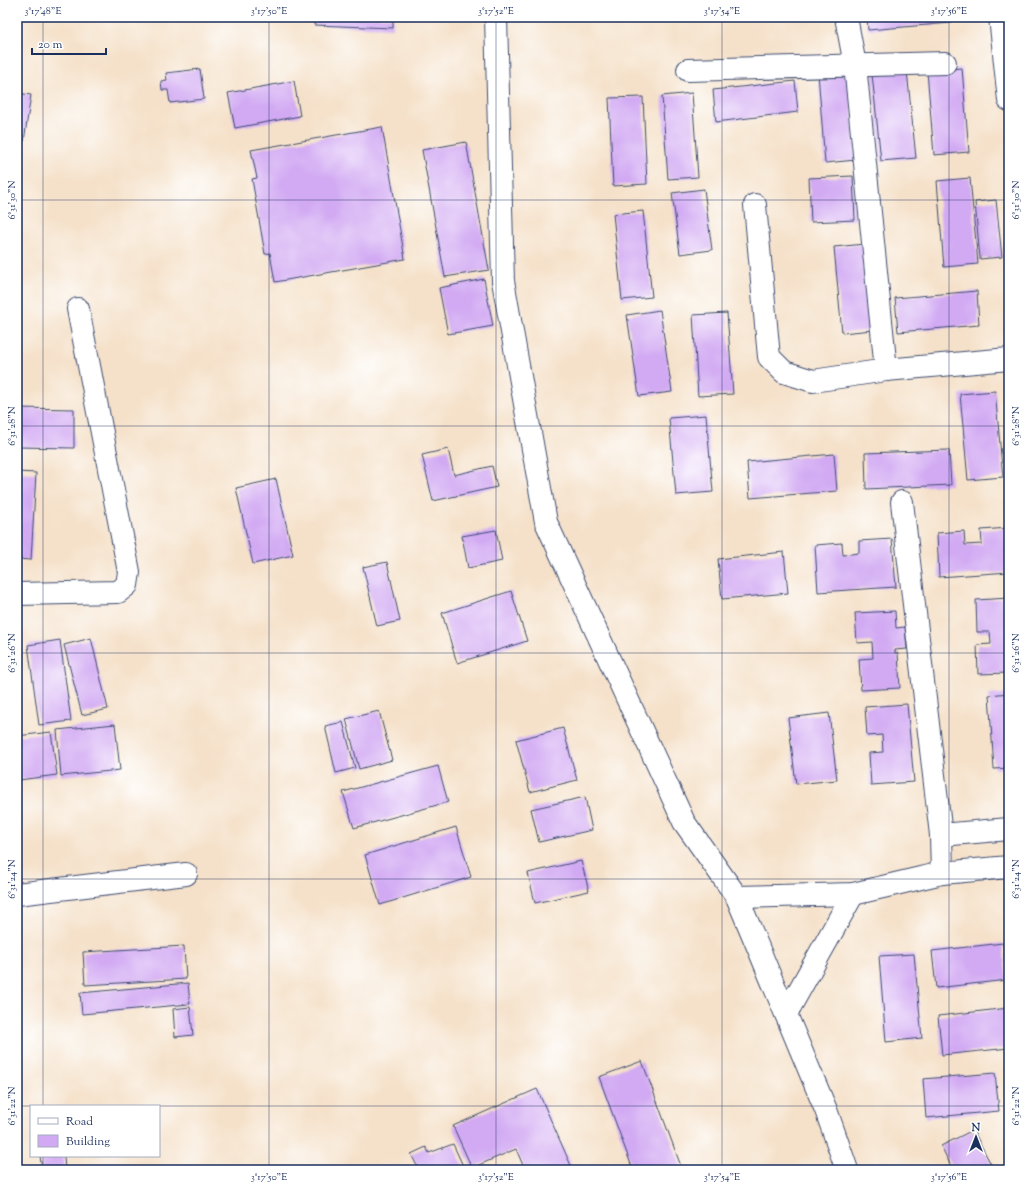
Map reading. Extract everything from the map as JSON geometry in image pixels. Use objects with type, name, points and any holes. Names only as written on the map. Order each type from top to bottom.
[{"type":"street","points":[[496,17],[503,281],[546,522],[684,822],[737,897],[826,1110],[847,1170]]},
{"type":"street","points":[[846,17],[854,65],[886,370]]},
{"type":"street","points":[[1000,17],[1009,100]]},
{"type":"street","points":[[688,70],[945,63]]},
{"type":"street","points":[[755,205],[769,357],[784,372],[813,380],[886,370],[1009,359]]},
{"type":"street","points":[[17,594],[118,592],[127,585],[129,572],[78,309]]},
{"type":"street","points":[[902,502],[940,834],[942,873]]},
{"type":"street","points":[[940,834],[1009,830]]},
{"type":"street","points":[[737,897],[853,894],[942,873],[1009,867]]},
{"type":"street","points":[[17,894],[186,874]]},
{"type":"street","points":[[786,1014],[853,894]]},
{"type":"building","points":[[314,17],[393,17],[393,28],[314,25]]},
{"type":"building","points":[[605,17],[640,17],[640,18],[605,21]]},
{"type":"building","points":[[867,17],[951,17],[951,23],[868,30]]},
{"type":"building","points":[[962,68],[969,152],[934,155],[927,71]]},
{"type":"building","points":[[200,69],[204,99],[170,103],[168,90],[162,90],[161,81],[167,80],[166,73]]},
{"type":"building","points":[[849,71],[856,160],[825,163],[818,73]]},
{"type":"building","points":[[907,71],[916,158],[881,161],[872,74]]},
{"type":"building","points":[[294,81],[300,116],[235,128],[228,93]]},
{"type":"building","points":[[795,81],[798,112],[716,122],[713,90]]},
{"type":"building","points":[[17,93],[31,95],[24,141],[17,140]]},
{"type":"building","points":[[692,93],[698,177],[668,179],[662,96]]},
{"type":"building","points":[[643,97],[647,184],[613,186],[609,98]]},
{"type":"building","points":[[382,127],[405,259],[275,282],[270,253],[265,254],[252,179],[257,178],[251,150]]},
{"type":"building","points":[[466,142],[489,270],[445,277],[422,150]]},
{"type":"building","points":[[853,176],[855,220],[811,222],[809,178]]},
{"type":"building","points":[[970,178],[978,264],[944,267],[937,181]]},
{"type":"building","points":[[704,189],[712,250],[680,254],[672,193]]},
{"type":"building","points":[[996,200],[1002,257],[980,259],[975,202]]},
{"type":"building","points":[[643,211],[652,297],[622,300],[613,214]]},
{"type":"building","points":[[865,244],[873,330],[842,333],[834,247]]},
{"type":"building","points":[[484,279],[493,326],[448,334],[439,288]]},
{"type":"building","points":[[977,291],[979,325],[898,332],[895,298]]},
{"type":"building","points":[[660,310],[672,392],[639,396],[627,315]]},
{"type":"building","points":[[727,313],[733,394],[698,396],[693,315]]},
{"type":"building","points":[[995,391],[1003,477],[968,480],[960,394]]},
{"type":"building","points":[[17,408],[74,409],[74,448],[17,447]]},
{"type":"building","points":[[706,415],[713,492],[676,495],[669,418]]},
{"type":"building","points":[[448,449],[454,475],[492,466],[497,487],[433,501],[422,455]]},
{"type":"building","points":[[949,450],[951,485],[866,489],[865,453]]},
{"type":"building","points":[[834,454],[837,491],[750,498],[747,462]]},
{"type":"building","points":[[17,472],[36,473],[31,560],[17,559]]},
{"type":"building","points":[[276,479],[293,555],[253,564],[236,488]]},
{"type":"building","points":[[1009,528],[1009,572],[939,577],[937,533],[964,531],[965,545],[982,544],[981,530]]},
{"type":"building","points":[[496,530],[502,561],[468,568],[462,536]]},
{"type":"building","points":[[892,539],[896,587],[818,592],[815,545],[842,543],[843,555],[859,553],[859,541]]},
{"type":"building","points":[[784,552],[788,593],[722,599],[718,559]]},
{"type":"building","points":[[387,562],[400,621],[377,626],[363,567]]},
{"type":"building","points":[[511,591],[527,641],[457,663],[442,613]]},
{"type":"building","points":[[1009,598],[1009,673],[978,674],[977,645],[991,644],[990,632],[977,632],[976,600]]},
{"type":"building","points":[[895,611],[896,628],[905,627],[907,649],[895,650],[895,653],[898,653],[900,688],[861,690],[859,659],[873,658],[872,642],[857,643],[855,613]]},
{"type":"building","points":[[91,638],[108,709],[82,715],[64,645]]},
{"type":"building","points":[[60,640],[71,721],[39,725],[28,645]]},
{"type":"building","points":[[1009,693],[1009,768],[994,769],[989,695]]},
{"type":"building","points":[[907,704],[914,782],[871,785],[869,753],[883,752],[882,735],[867,736],[865,707]]},
{"type":"building","points":[[379,711],[392,760],[359,769],[346,719]]},
{"type":"building","points":[[829,713],[837,780],[796,784],[788,718]]},
{"type":"building","points":[[343,722],[355,768],[336,773],[325,726]]},
{"type":"building","points":[[115,724],[120,770],[61,776],[57,730]]},
{"type":"building","points":[[563,728],[577,780],[530,792],[516,740]]},
{"type":"building","points":[[51,732],[57,775],[19,780],[17,736]]},
{"type":"building","points":[[438,766],[448,802],[354,828],[343,792]]},
{"type":"building","points":[[585,797],[592,830],[539,842],[531,809]]},
{"type":"building","points":[[456,827],[471,877],[380,905],[365,855]]},
{"type":"building","points":[[581,861],[589,891],[535,903],[528,873]]},
{"type":"building","points":[[1003,943],[1007,980],[936,988],[932,951]]},
{"type":"building","points":[[184,946],[186,979],[85,985],[83,952]]},
{"type":"building","points":[[914,954],[922,1038],[886,1042],[879,956]]},
{"type":"building","points":[[188,983],[190,1004],[82,1014],[80,993]]},
{"type":"building","points":[[190,1007],[193,1035],[175,1037],[173,1009]]},
{"type":"building","points":[[1009,1008],[1009,1048],[942,1055],[938,1016]]},
{"type":"building","points":[[642,1061],[682,1169],[680,1170],[633,1170],[599,1077]]},
{"type":"building","points":[[995,1073],[999,1111],[926,1118],[923,1079]]},
{"type":"building","points":[[537,1089],[573,1170],[525,1170],[516,1149],[472,1168],[453,1126]]},
{"type":"building","points":[[973,1130],[994,1170],[953,1170],[941,1146]]},
{"type":"building","points":[[453,1144],[464,1168],[459,1170],[419,1170],[411,1154],[426,1147],[429,1153]]},
{"type":"building","points":[[40,1157],[64,1157],[65,1170],[42,1170]]}]
